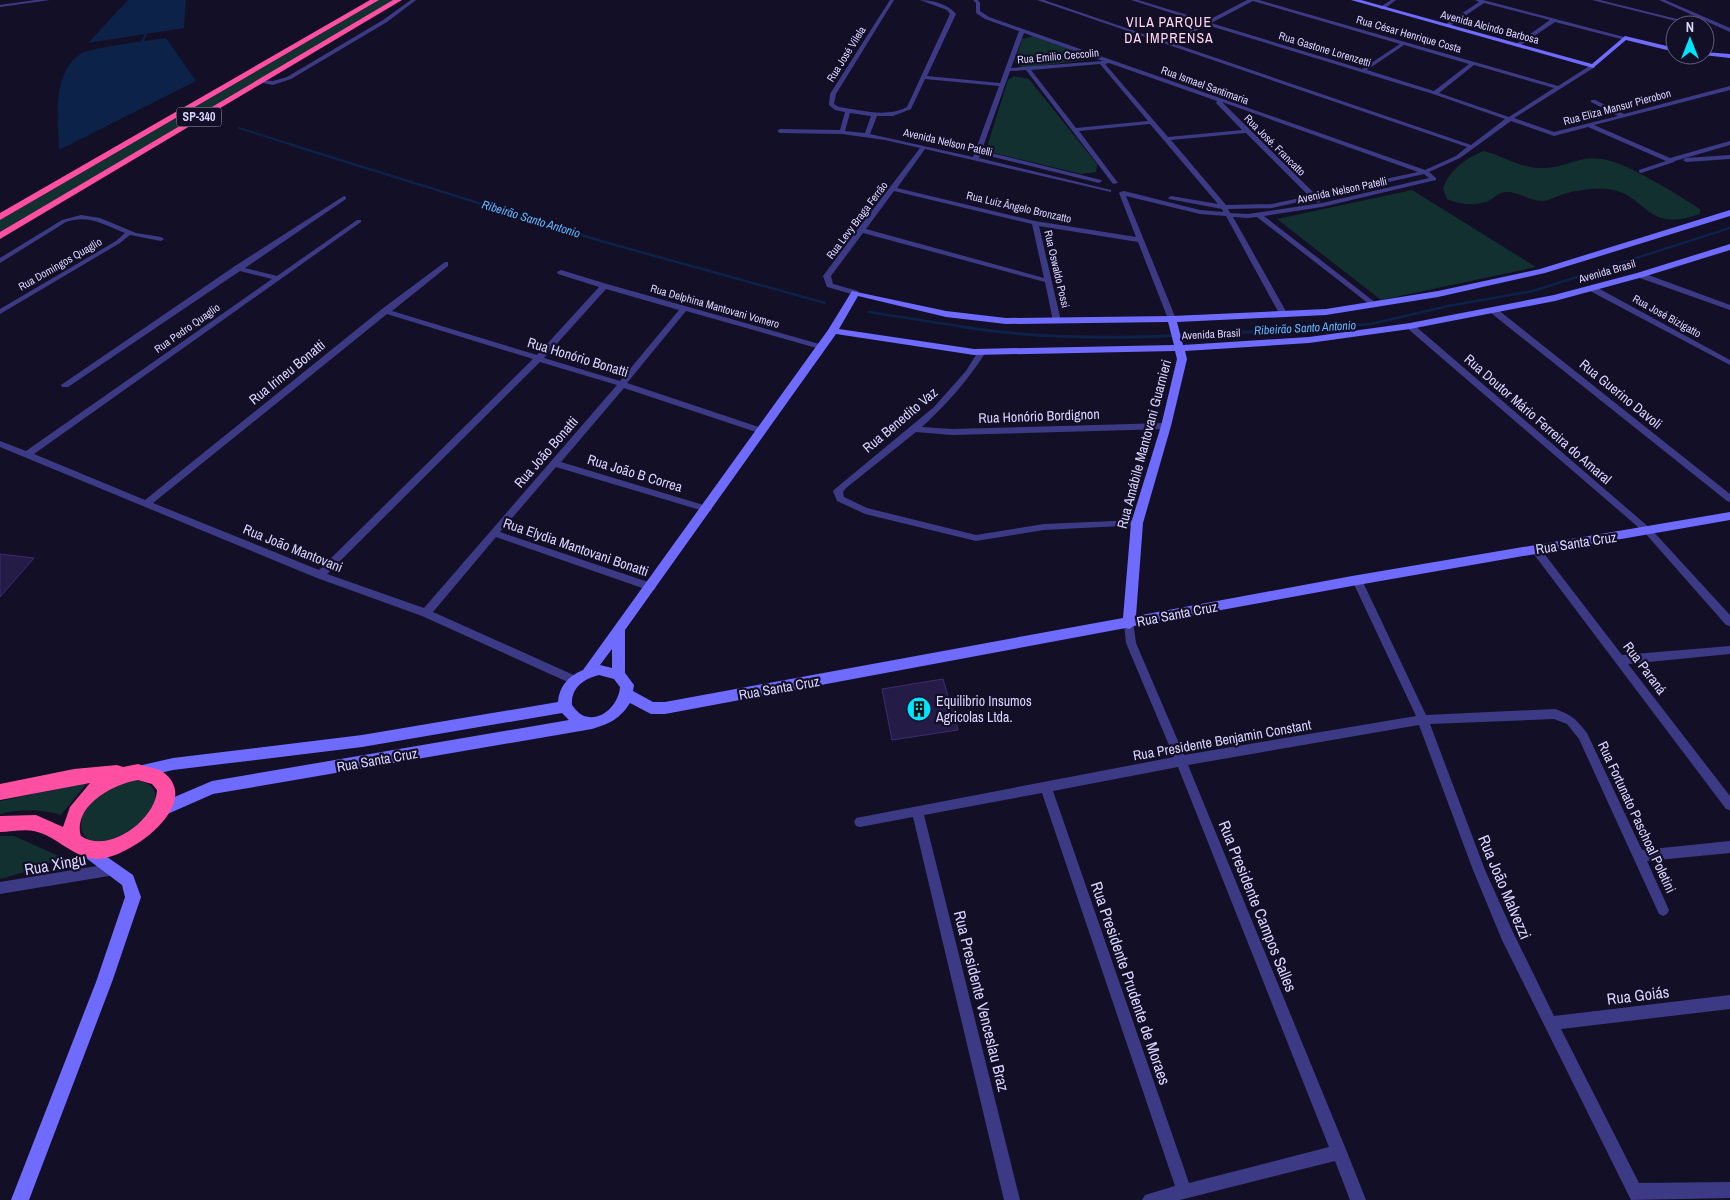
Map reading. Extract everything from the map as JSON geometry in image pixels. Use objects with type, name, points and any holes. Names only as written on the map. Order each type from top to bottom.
[{"type":"highway","name":"SP-340","points":[[0,217],[375,0]]},
{"type":"highway","name":"SP-340","points":[[0,236],[398,0]]},
{"type":"highway","points":[[80,846],[71,825],[74,815],[88,794],[111,779],[138,772]]},
{"type":"highway","points":[[0,792],[74,777],[138,772],[151,773],[160,778],[165,786],[166,797],[163,809],[149,827],[129,842],[113,848],[98,850],[80,846],[36,823],[0,824]]},
{"type":"main road","name":"Avenida Alcindo Barbosa","points":[[1354,0],[1592,66]]},
{"type":"main road","points":[[1625,38],[1665,48]]},
{"type":"main road","name":"Avenida Nelson Patelli","points":[[1592,66],[1625,38]]},
{"type":"main road","points":[[1715,55],[1730,56]]},
{"type":"main road","name":"Avenida Brasil","points":[[855,293],[965,317],[1006,321],[1173,320],[1284,315],[1373,305],[1542,271],[1730,213]]},
{"type":"main road","name":"Avenida Brasil","points":[[833,331],[982,352],[1309,340],[1410,326],[1494,311],[1593,289],[1730,247]]},
{"type":"main road","points":[[1714,253],[1730,256]]},
{"type":"main road","points":[[588,672],[651,587],[833,331],[855,293]]},
{"type":"main road","name":"Rua Amábile Mantovani Guarnieri","points":[[1129,624],[1137,523],[1166,426],[1182,359],[1173,320]]},
{"type":"main road","name":"Rua Santa Cruz","points":[[628,695],[651,708],[665,708],[1129,624],[1357,580],[1648,532],[1730,516]]},
{"type":"main road","points":[[618,674],[619,628]]},
{"type":"main road","points":[[598,670],[618,674],[626,683],[628,695],[620,710],[603,720],[594,722],[575,719],[565,707],[565,693],[574,680],[588,672],[598,670]]},
{"type":"main road","name":"Rua Santa Cruz","points":[[138,772],[173,764],[302,746],[362,741],[565,707]]},
{"type":"main road","name":"Rua Santa Cruz","points":[[163,809],[212,788],[594,722]]},
{"type":"main road","points":[[463,746],[464,724]]},
{"type":"main road","points":[[20,1200],[104,982],[133,897],[128,880],[80,846]]},
{"type":"street","points":[[0,6],[48,0]]},
{"type":"street","points":[[260,82],[273,83],[289,78],[378,26],[414,0]]},
{"type":"street","name":"Rua José Vilela","points":[[848,110],[834,108],[830,102],[831,97],[892,0]]},
{"type":"street","points":[[843,130],[848,110],[893,114],[906,110],[910,106],[953,14],[946,8],[922,0]]},
{"type":"street","name":"Rua Ismael Santimaria","points":[[975,0],[978,3],[979,14],[1425,172]]},
{"type":"street","points":[[1039,0],[1472,147]]},
{"type":"street","name":"Rua Gastone Lorenzetti","points":[[1133,0],[1511,118]]},
{"type":"street","points":[[1168,43],[1253,0]]},
{"type":"street","name":"Rua César Henrique Costa","points":[[1253,0],[1559,88]]},
{"type":"street","points":[[1382,8],[1394,0]]},
{"type":"street","points":[[1477,0],[1625,38]]},
{"type":"street","points":[[1594,0],[1665,17]]},
{"type":"street","points":[[1661,0],[1695,15]]},
{"type":"street","points":[[1448,26],[1483,2]]},
{"type":"street","points":[[1518,45],[1554,20]]},
{"type":"street","points":[[1715,24],[1730,31]]},
{"type":"street","points":[[1715,29],[1730,31]]},
{"type":"street","points":[[978,155],[1001,85],[1022,30]]},
{"type":"street","points":[[1363,71],[1404,44]]},
{"type":"street","name":"Rua Emilio Ceccolin","points":[[1008,70],[1109,61]]},
{"type":"street","points":[[1101,62],[1224,208],[1284,315]]},
{"type":"street","points":[[1435,93],[1473,63]]},
{"type":"street","name":"Avenida Nelson Patelli","points":[[1124,191],[1224,208],[1272,206],[1315,198],[1425,172],[1450,162],[1511,118],[1592,66]]},
{"type":"street","points":[[1028,69],[1104,168],[1111,186],[1124,191]]},
{"type":"street","points":[[924,77],[1001,85]]},
{"type":"street","name":"Rua Eliza Mansur Pierobon","points":[[1511,118],[1554,134],[1730,88]]},
{"type":"street","name":"Rua José. Francatto","points":[[1215,99],[1322,205]]},
{"type":"street","points":[[1593,101],[1623,116]]},
{"type":"street","points":[[868,132],[875,113]]},
{"type":"street","points":[[1075,130],[1153,122]]},
{"type":"street","name":"Avenida Nelson Patelli","points":[[788,125],[868,132],[961,148]]},
{"type":"street","points":[[1588,125],[1670,160],[1730,157]]},
{"type":"street","name":"Avenida Nelson Patelli","points":[[780,131],[843,130]]},
{"type":"street","points":[[1167,139],[1246,131]]},
{"type":"street","name":"Avenida Nelson Patelli","points":[[868,132],[924,147],[978,155],[1080,176],[1111,186]]},
{"type":"street","points":[[1641,170],[1730,143]]},
{"type":"street","name":"Rua Levy Braga Ferrão","points":[[855,293],[828,284],[827,278],[860,230],[924,147]]},
{"type":"street","name":"Avenida Nelson Patelli","points":[[970,150],[978,155],[1111,186]]},
{"type":"street","points":[[1080,176],[1096,173],[1104,168]]},
{"type":"street","name":"Avenida Nelson Patelli","points":[[1124,191],[1189,210],[1227,216],[1259,215],[1322,205],[1434,180],[1425,172]]},
{"type":"street","name":"Rua Luiz Ângelo Bronzatto","points":[[894,188],[1035,223],[1141,240]]},
{"type":"street","name":"Rua Amábile Mantovani Guarnieri","points":[[1124,191],[1141,240],[1173,320]]},
{"type":"street","points":[[65,385],[344,198]]},
{"type":"street","points":[[1259,215],[1373,305]]},
{"type":"street","points":[[0,261],[64,221],[74,217],[92,218],[129,233],[161,239]]},
{"type":"street","name":"Rua Pedro Quaglio","points":[[28,454],[359,221]]},
{"type":"street","name":"Rua Oswaldo Possi","points":[[1035,223],[1058,321]]},
{"type":"street","points":[[860,230],[1048,281]]},
{"type":"street","name":"Rua Domingos Quaglio","points":[[0,312],[118,242],[129,233]]},
{"type":"street","name":"Rua Irineu Bonatti","points":[[147,503],[445,264]]},
{"type":"street","points":[[238,268],[278,278]]},
{"type":"street","name":"Rua Delphina Mantovani Vomero","points":[[561,272],[820,347]]},
{"type":"street","points":[[1640,275],[1730,308]]},
{"type":"street","points":[[320,575],[539,358],[604,286]]},
{"type":"street","name":"Rua José Bizigatto","points":[[1593,289],[1730,363]]},
{"type":"street","name":"Rua João Bonatti","points":[[426,613],[493,533],[624,385],[684,309]]},
{"type":"street","name":"Rua Honório Bonatti","points":[[385,311],[624,385],[762,431]]},
{"type":"street","name":"Rua Guerino Davoli","points":[[1494,311],[1730,499]]},
{"type":"street","name":"Rua Doutor Mário Ferreira do Amaral","points":[[1410,326],[1648,532],[1730,622]]},
{"type":"street","name":"Rua Benedito Vaz","points":[[982,352],[970,371],[944,403],[843,486],[838,495],[845,503],[865,511],[976,538],[1044,527],[1137,523]]},
{"type":"street","name":"Rua Honório Bordignon","points":[[913,429],[952,432],[1166,426]]},
{"type":"street","name":"Rua João Mantovani","points":[[0,444],[320,575],[426,613],[574,680]]},
{"type":"street","name":"Rua João B Correa","points":[[554,463],[707,509]]},
{"type":"street","name":"Rua Elydia Mantovani Bonatti","points":[[493,533],[651,587]]},
{"type":"street","name":"Rua Paraná","points":[[1536,550],[1730,805]]},
{"type":"street","name":"Rua João Malvezzi","points":[[1357,580],[1423,720],[1479,870],[1507,935],[1636,1196]]},
{"type":"street","name":"Rua Presidente Campos Salles","points":[[1129,624],[1131,643],[1181,761],[1358,1200]]},
{"type":"street","points":[[1620,660],[1730,650]]},
{"type":"street","name":"Rua Presidente Benjamin Constant","points":[[860,822],[1181,761],[1423,720],[1555,714],[1571,721],[1582,736]]},
{"type":"street","name":"Rua Fortunato Paschoal Poletini","points":[[1582,736],[1663,910]]},
{"type":"street","name":"Rua Presidente Prudente de Moraes","points":[[1046,787],[1184,1191]]},
{"type":"street","name":"Rua Presidente Venceslau Braz","points":[[917,811],[1012,1200]]},
{"type":"street","points":[[1639,856],[1730,847]]},
{"type":"street","name":"Rua Xingu","points":[[0,888],[115,870]]},
{"type":"street","name":"Rua Goiás","points":[[1551,1023],[1730,1002]]},
{"type":"street","points":[[1150,1200],[1340,1152]]},
{"type":"street","points":[[1636,1196],[1730,1190]]},
{"type":"green space","points":[[379,0],[395,0],[0,232],[0,220]]},
{"type":"green space","points":[[1033,36],[1090,56],[1092,59],[1024,68],[1015,62],[1022,39]]},
{"type":"green space","points":[[1014,76],[1029,79],[1097,164],[1096,172],[1081,174],[994,153],[987,147],[1008,80]]},
{"type":"green space","points":[[1484,151],[1521,165],[1537,168],[1553,167],[1593,158],[1612,161],[1638,172],[1666,188],[1700,209],[1700,214],[1681,219],[1667,219],[1656,216],[1631,197],[1606,189],[1579,190],[1542,201],[1510,192],[1501,193],[1487,202],[1475,204],[1458,203],[1447,199],[1443,189],[1449,176],[1465,161]]},
{"type":"green space","points":[[1412,190],[1536,267],[1381,300],[1277,219]]},
{"type":"green space","points":[[132,780],[144,782],[151,786],[155,793],[152,809],[141,825],[125,835],[101,843],[92,842],[85,837],[81,822],[89,803],[105,790]]},
{"type":"green space","points":[[87,783],[61,815],[30,810],[0,814],[0,801]]},
{"type":"green space","points":[[0,836],[14,836],[61,857],[39,868],[0,879]]},
{"type":"water","points":[[128,0],[186,0],[184,28],[88,43]]},
{"type":"water","points":[[166,38],[196,81],[59,150],[58,97],[65,72],[72,61],[87,51]]},
{"type":"building","points":[[0,554],[34,558],[0,597]]},
{"type":"building","name":"Equilibrio Insumos Agricolas Ltda.","points":[[943,679],[958,730],[892,740],[882,689]]},
{"type":"waterway","points":[[140,46],[147,32]]},
{"type":"waterway","name":"Ribeirão Santo Antonio","points":[[239,128],[296,146]]},
{"type":"waterway","name":"Ribeirão Santo Antonio","points":[[292,145],[601,241],[825,303]]},
{"type":"waterway","name":"Ribeirão Santo Antonio","points":[[1308,328],[1371,324],[1448,306],[1533,291],[1730,228]]},
{"type":"waterway","name":"Ribeirão Santo Antonio","points":[[869,312],[971,328]]},
{"type":"waterway","name":"Ribeirão Santo Antonio","points":[[963,327],[1008,333],[1099,337],[1191,335],[1328,327]]},
{"type":"place","name":"Equilibrio Insumos Agricolas Ltda.","points":[[919,709]]},
{"type":"district","name":"VILA PARQUE DA IMPRENSA","points":[[1169,30]]}]
